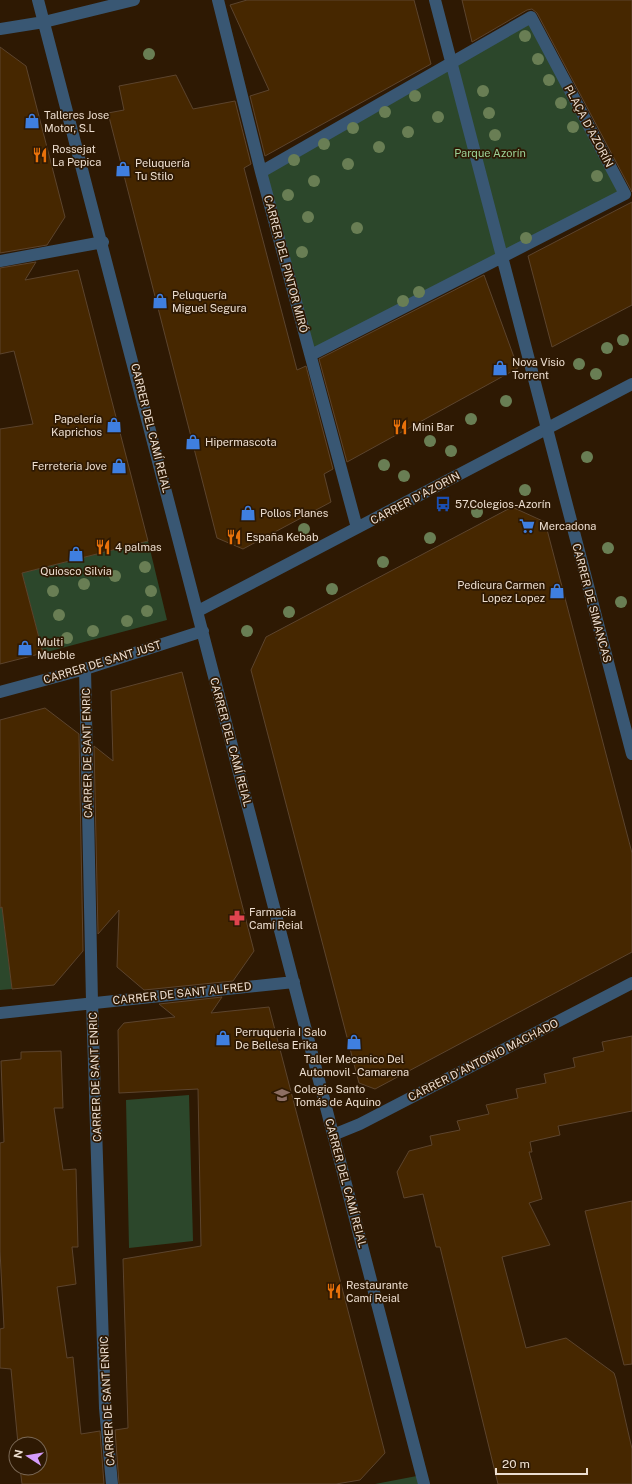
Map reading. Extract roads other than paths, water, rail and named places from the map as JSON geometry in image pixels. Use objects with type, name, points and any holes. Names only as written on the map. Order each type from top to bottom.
[{"type":"street","name":"CARRER DEL CAMÍ REIAL","points":[[38,0],[103,242],[424,1484]]},
{"type":"street","points":[[0,30],[44,22],[134,0]]},
{"type":"street","name":"CARRER DEL PINTOR MIRÓ","points":[[218,0],[261,172],[357,528]]},
{"type":"street","points":[[435,0],[547,429]]},
{"type":"street","name":"PLAÇA D'AZORÍN","points":[[261,172],[530,17],[625,194],[311,355]]},
{"type":"street","points":[[0,261],[103,242]]},
{"type":"street","name":"CARRER D'AZORIN","points":[[198,610],[632,384]]},
{"type":"street","name":"CARRER DE SIMANCAS","points":[[547,429],[632,754]]},
{"type":"street","name":"CARRER DE SANT JUST","points":[[0,692],[85,669],[203,631]]},
{"type":"street","name":"CARRER DE SANT ENRIC","points":[[85,669],[92,1002],[105,1408],[112,1484]]},
{"type":"street","name":"CARRER DE SANT ALFRED","points":[[0,1013],[92,1002],[294,982]]},
{"type":"street","name":"CARRER D'ANTONIO MACHADO","points":[[333,1135],[360,1124],[632,983]]},
{"type":"place","name":"Talleres Jose Motor, S.L","points":[[32,121]]},
{"type":"place","name":"Rossejat La Pepica","points":[[40,155]]},
{"type":"place","name":"Peluquería Tu Stilo","points":[[123,169]]},
{"type":"place","name":"Peluquería Miguel Segura","points":[[160,301]]},
{"type":"place","name":"Nova Visio Torrent","points":[[500,368]]},
{"type":"place","name":"Papelería Kaprichos","points":[[114,425]]},
{"type":"place","name":"Mini Bar","points":[[400,427]]},
{"type":"place","name":"Hipermascota","points":[[193,442]]},
{"type":"place","name":"Ferreteria Jove","points":[[119,466]]},
{"type":"place","name":"57.Colegios-Azorín","points":[[443,504]]},
{"type":"place","name":"Pollos Planes","points":[[248,513]]},
{"type":"place","name":"Mercadona","points":[[527,526]]},
{"type":"place","name":"España Kebab","points":[[234,537]]},
{"type":"place","name":"4 palmas","points":[[103,547]]},
{"type":"place","name":"Quiosco Silvia","points":[[76,554]]},
{"type":"place","name":"Pedicura Carmen Lopez Lopez","points":[[557,591]]},
{"type":"place","name":"Multi Mueble","points":[[25,648]]},
{"type":"place","name":"Farmacia Camí Reial","points":[[237,918]]},
{"type":"place","name":"Perruqueria I Salo De Bellesa Erika","points":[[223,1038]]},
{"type":"place","name":"Taller Mecanico Del Automovil - Camarena","points":[[354,1042]]},
{"type":"place","name":"Colegio Santo Tomás de Aquino","points":[[282,1095]]},
{"type":"place","name":"Restaurante Camí Reial","points":[[334,1291]]},
{"type":"park label","name":"Parque Azorín","points":[[490,153]]}]
